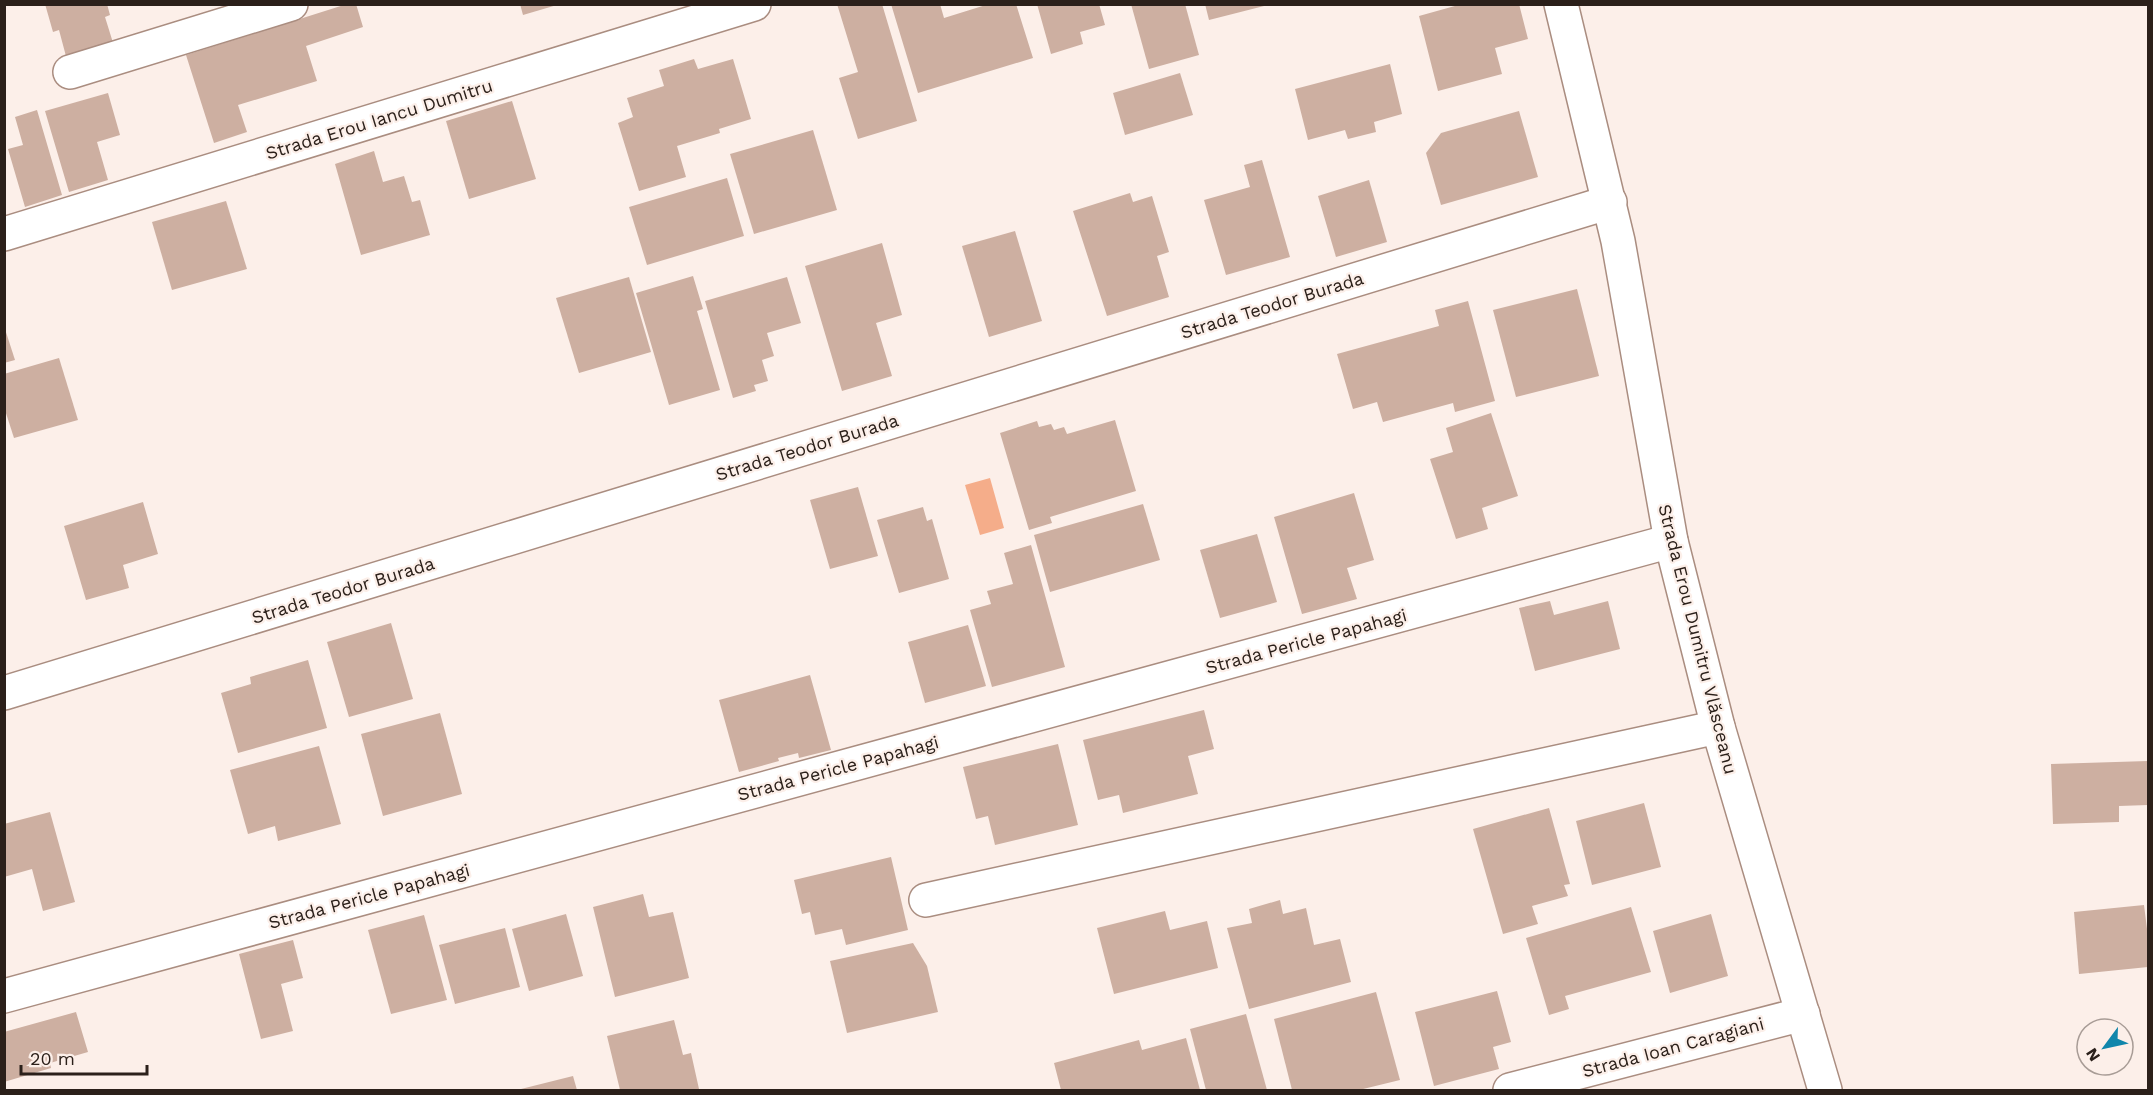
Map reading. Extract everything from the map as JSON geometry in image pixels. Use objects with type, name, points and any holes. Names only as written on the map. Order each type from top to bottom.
[{"type":"street","points":[[70,72],[291,4]]},
{"type":"street","name":"Strada Erou Iancu Dumitru","points":[[4,234],[754,4]]},
{"type":"street","name":"Strada Erou Dumitru Vlăsceanu","points":[[1561,4],[1610,202],[1671,541],[1718,727],[1825,1090]]},
{"type":"street","name":"Strada Teodor Burada","points":[[4,693],[1610,202]]},
{"type":"street","name":"Strada Pericle Papahagi","points":[[4,996],[1671,541]]},
{"type":"street","points":[[926,900],[1718,727]]},
{"type":"street","name":"Strada Ioan Caragiani","points":[[1510,1090],[1803,1014]]},
{"type":"shaded area","points":[[990,478],[1004,528],[980,535],[965,485]]},
{"type":"building","points":[[45,4],[107,4],[110,15],[105,17],[114,46],[67,60],[59,30],[53,32]]},
{"type":"building","points":[[347,4],[356,4],[363,27],[306,46],[317,81],[238,105],[247,132],[214,143],[186,55]]},
{"type":"building","points":[[520,4],[557,4],[557,5],[523,15]]},
{"type":"building","points":[[837,4],[882,4],[917,121],[858,139],[839,78],[858,72]]},
{"type":"building","points":[[891,4],[940,4],[944,18],[989,4],[1016,4],[1033,58],[918,93]]},
{"type":"building","points":[[1037,4],[1099,4],[1105,25],[1080,32],[1083,44],[1051,54]]},
{"type":"building","points":[[1131,4],[1185,4],[1199,55],[1149,69]]},
{"type":"building","points":[[1205,4],[1268,4],[1268,5],[1209,20]]},
{"type":"building","points":[[1462,4],[1519,4],[1528,39],[1495,48],[1502,74],[1438,91],[1419,16]]},
{"type":"building","points":[[694,59],[698,69],[733,59],[751,119],[719,129],[720,133],[677,146],[686,177],[639,191],[618,123],[633,117],[627,98],[664,86],[659,70]]},
{"type":"building","points":[[1390,64],[1402,114],[1374,122],[1376,132],[1348,139],[1345,130],[1308,140],[1295,89]]},
{"type":"building","points":[[1180,73],[1193,115],[1125,135],[1113,93]]},
{"type":"building","points":[[108,93],[120,135],[97,142],[108,180],[69,192],[45,111]]},
{"type":"building","points":[[512,101],[536,179],[469,199],[446,121]]},
{"type":"building","points":[[37,110],[62,195],[25,207],[8,149],[23,145],[15,117]]},
{"type":"building","points":[[1519,111],[1538,177],[1441,205],[1426,153],[1441,133]]},
{"type":"building","points":[[813,130],[837,210],[754,234],[730,154]]},
{"type":"building","points":[[374,151],[383,182],[404,176],[412,202],[420,200],[430,235],[361,255],[335,164]]},
{"type":"building","points":[[1262,160],[1290,257],[1226,275],[1204,200],[1250,187],[1244,165]]},
{"type":"building","points":[[727,178],[744,236],[647,265],[629,207]]},
{"type":"building","points":[[1369,180],[1387,242],[1336,257],[1318,196]]},
{"type":"building","points":[[1130,193],[1133,202],[1152,196],[1169,252],[1157,256],[1169,297],[1107,316],[1073,211]]},
{"type":"building","points":[[226,201],[247,269],[172,290],[152,222]]},
{"type":"building","points":[[1015,231],[1042,321],[989,337],[962,246]]},
{"type":"building","points":[[882,243],[902,315],[876,323],[892,376],[842,391],[805,266]]},
{"type":"building","points":[[693,276],[703,309],[697,311],[720,390],[669,405],[636,293]]},
{"type":"building","points":[[629,277],[651,352],[579,373],[556,298]]},
{"type":"building","points":[[787,277],[801,323],[767,333],[774,356],[762,360],[768,381],[754,385],[756,391],[733,398],[705,301]]},
{"type":"building","points":[[1577,289],[1599,376],[1516,397],[1493,310]]},
{"type":"building","points":[[1468,301],[1495,401],[1455,412],[1453,403],[1383,422],[1377,402],[1353,409],[1337,354],[1439,326],[1435,310]]},
{"type":"building","points":[[4,326],[15,360],[4,363]]},
{"type":"building","points":[[59,358],[78,420],[14,438],[4,407],[4,374]]},
{"type":"building","points":[[1491,413],[1518,496],[1482,508],[1488,529],[1456,539],[1430,459],[1453,452],[1446,428]]},
{"type":"building","points":[[1115,420],[1136,491],[1050,517],[1052,523],[1029,530],[1000,433],[1037,421],[1039,427],[1051,424],[1054,430],[1064,427],[1067,434]]},
{"type":"building","points":[[858,487],[878,556],[830,569],[810,500]]},
{"type":"building","points":[[1354,493],[1374,560],[1347,568],[1357,599],[1302,614],[1274,517]]},
{"type":"building","points":[[143,502],[158,554],[123,565],[129,588],[86,600],[64,526]]},
{"type":"building","points":[[1143,504],[1160,560],[1050,592],[1034,535]]},
{"type":"building","points":[[923,507],[927,521],[932,519],[949,579],[899,593],[877,520]]},
{"type":"building","points":[[1257,534],[1277,602],[1220,618],[1200,550]]},
{"type":"building","points":[[1031,545],[1065,667],[992,687],[970,610],[991,604],[987,591],[1013,584],[1004,553]]},
{"type":"building","points":[[1550,601],[1554,615],[1608,601],[1620,649],[1535,671],[1519,608]]},
{"type":"building","points":[[391,623],[413,699],[349,717],[327,642]]},
{"type":"building","points":[[968,625],[986,686],[925,703],[908,642]]},
{"type":"building","points":[[308,660],[327,728],[238,753],[221,693],[251,684],[250,677]]},
{"type":"building","points":[[810,675],[831,750],[799,758],[798,753],[739,772],[719,700]]},
{"type":"building","points":[[1204,710],[1214,749],[1188,756],[1198,794],[1123,813],[1119,795],[1098,800],[1083,740]]},
{"type":"building","points":[[440,713],[462,794],[383,816],[361,734]]},
{"type":"building","points":[[1058,744],[1078,825],[995,845],[988,816],[976,819],[963,767]]},
{"type":"building","points":[[319,746],[341,824],[278,841],[275,826],[248,834],[230,770]]},
{"type":"building","points":[[2148,761],[2148,805],[2119,806],[2119,822],[2053,824],[2051,764]]},
{"type":"building","points":[[1644,803],[1661,867],[1592,885],[1576,821]]},
{"type":"building","points":[[1549,808],[1570,884],[1564,885],[1568,896],[1532,906],[1538,924],[1503,934],[1473,829]]},
{"type":"building","points":[[50,812],[75,902],[43,911],[32,869],[4,877],[4,824]]},
{"type":"building","points":[[891,857],[908,930],[846,945],[842,929],[815,935],[810,912],[802,914],[794,880]]},
{"type":"building","points":[[643,894],[649,917],[673,912],[689,978],[615,997],[593,907]]},
{"type":"building","points":[[1280,900],[1283,914],[1306,908],[1314,945],[1340,939],[1351,982],[1249,1009],[1227,928],[1252,923],[1249,909]]},
{"type":"building","points":[[2144,905],[2148,937],[2148,967],[2079,974],[2074,912]]},
{"type":"building","points":[[1631,907],[1651,972],[1565,996],[1569,1009],[1549,1015],[1526,938]]},
{"type":"building","points":[[1165,911],[1170,930],[1207,921],[1218,968],[1114,994],[1097,928]]},
{"type":"building","points":[[566,914],[583,976],[529,991],[512,929]]},
{"type":"building","points":[[1711,914],[1728,976],[1670,993],[1653,931]]},
{"type":"building","points":[[424,915],[447,1000],[391,1014],[368,930]]},
{"type":"building","points":[[505,928],[520,987],[455,1004],[439,945]]},
{"type":"building","points":[[293,940],[303,978],[281,984],[293,1031],[261,1039],[239,954]]},
{"type":"building","points":[[913,943],[927,966],[938,1012],[847,1033],[830,961]]},
{"type":"building","points":[[1497,991],[1511,1042],[1493,1047],[1499,1069],[1434,1086],[1415,1012]]},
{"type":"building","points":[[1376,992],[1400,1080],[1359,1090],[1292,1090],[1274,1019]]},
{"type":"building","points":[[76,1012],[88,1052],[50,1063],[51,1068],[4,1082],[4,1032]]},
{"type":"building","points":[[1246,1014],[1267,1090],[1206,1090],[1190,1029]]},
{"type":"building","points":[[674,1020],[683,1055],[691,1053],[699,1089],[620,1090],[607,1036]]},
{"type":"building","points":[[1186,1038],[1200,1090],[1061,1090],[1054,1063],[1139,1040],[1142,1050]]},
{"type":"building","points":[[573,1076],[577,1090],[517,1090]]}]
